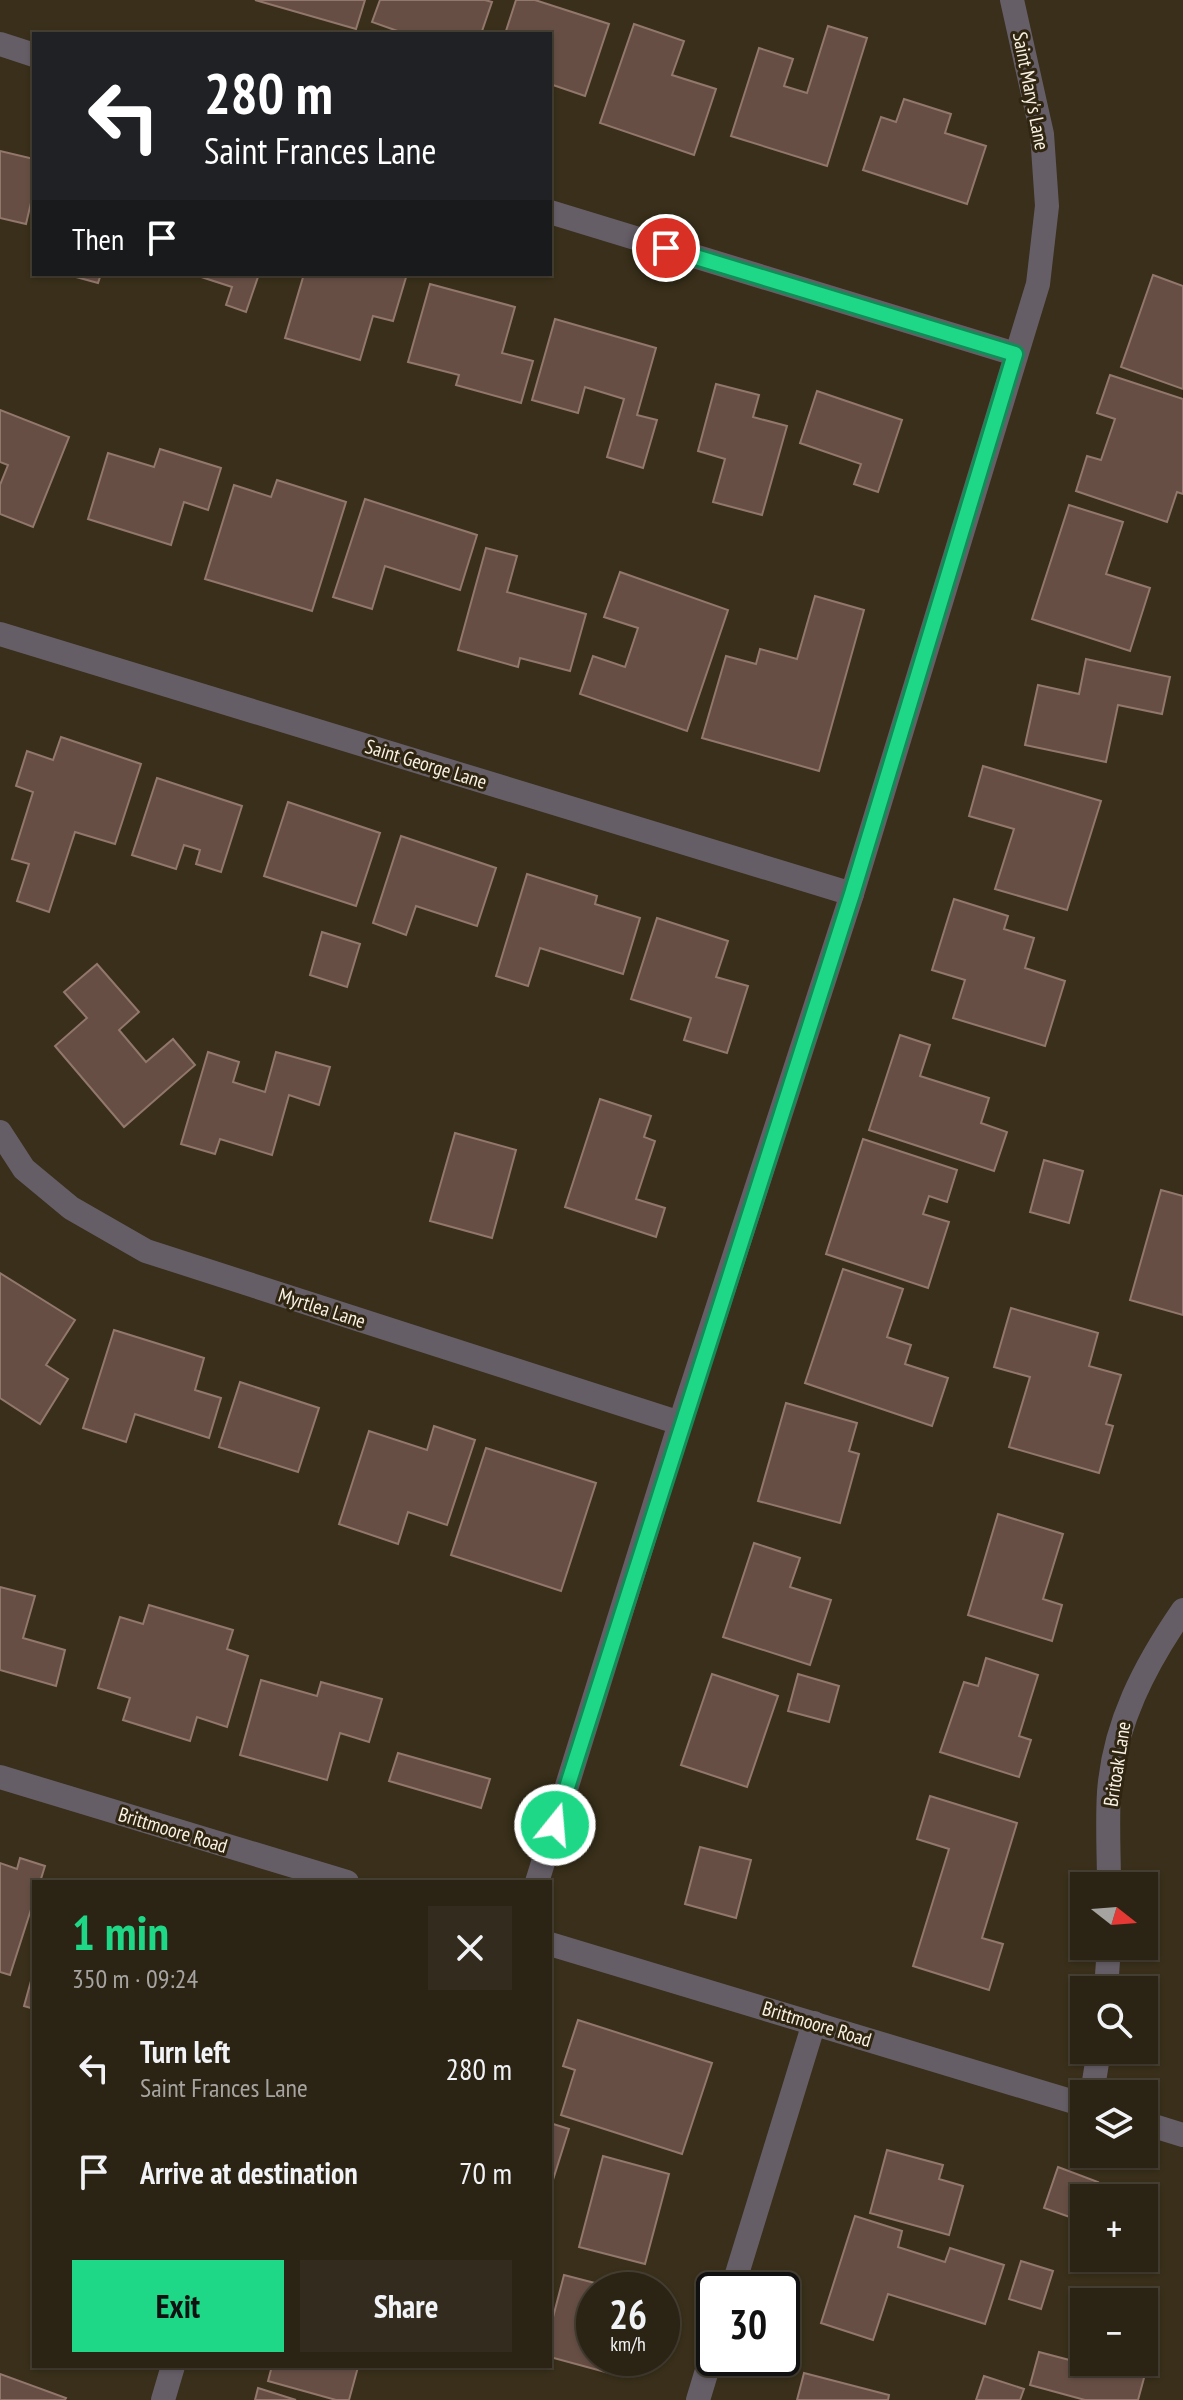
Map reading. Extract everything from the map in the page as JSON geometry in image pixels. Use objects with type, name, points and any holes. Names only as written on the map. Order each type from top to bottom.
[{"type":"street","name":"Saint Mary's Lane","points":[[538,1880],[680,1423],[852,894],[1038,284],[1047,206],[1042,134],[1012,0]]},
{"type":"street","points":[[0,44],[32,54]]},
{"type":"street","points":[[552,213],[1015,354]]},
{"type":"street","name":"Saint George Lane","points":[[0,634],[852,894]]},
{"type":"street","name":"Myrtlea Lane","points":[[0,1132],[24,1169],[71,1208],[146,1251],[680,1423]]},
{"type":"street","name":"Britoak Lane","points":[[1109,1872],[1109,1790],[1125,1713],[1154,1652],[1183,1610]]},
{"type":"street","name":"Brittmoore Road","points":[[0,1777],[321,1878]]},
{"type":"street","name":"Brittmoore Road","points":[[552,1945],[1070,2101]]},
{"type":"street","points":[[738,2272],[814,2023]]},
{"type":"street","points":[[1158,2127],[1183,2135]]},
{"type":"street","points":[[163,2400],[172,2368]]},
{"type":"street","points":[[698,2400],[705,2376]]},
{"type":"building","points":[[255,0],[365,0],[356,29]]},
{"type":"building","points":[[380,0],[492,2],[482,32],[400,32],[372,22]]},
{"type":"building","points":[[516,0],[535,0],[609,24],[585,96],[552,85],[552,32],[506,32]]},
{"type":"building","points":[[634,24],[684,41],[672,75],[716,89],[694,155],[600,123]]},
{"type":"building","points":[[828,26],[867,38],[827,166],[731,136],[759,48],[793,59],[784,86],[807,93]]},
{"type":"building","points":[[904,99],[951,114],[945,133],[986,146],[967,204],[863,170],[881,117],[896,122]]},
{"type":"building","points":[[0,151],[32,159],[32,198],[26,224],[0,218]]},
{"type":"building","points":[[1153,275],[1183,286],[1183,389],[1121,367]]},
{"type":"building","points":[[72,276],[100,276],[98,283]]},
{"type":"building","points":[[198,276],[258,276],[246,312],[226,305],[232,287]]},
{"type":"building","points":[[303,276],[406,276],[393,321],[373,316],[360,360],[285,338]]},
{"type":"building","points":[[430,284],[515,307],[502,353],[533,361],[521,403],[456,385],[459,375],[408,362]]},
{"type":"building","points":[[555,319],[656,348],[637,415],[657,420],[643,468],[607,457],[624,399],[585,387],[578,413],[532,400]]},
{"type":"building","points":[[1110,375],[1183,399],[1183,494],[1177,492],[1167,522],[1076,491],[1087,456],[1101,460],[1115,419],[1097,413]]},
{"type":"building","points":[[716,384],[759,395],[753,417],[787,426],[762,515],[713,502],[725,459],[698,451]]},
{"type":"building","points":[[817,391],[902,420],[878,492],[854,484],[861,464],[800,443]]},
{"type":"building","points":[[0,410],[69,437],[33,527],[0,514],[0,485],[8,465],[0,462]]},
{"type":"building","points":[[160,449],[221,468],[208,510],[184,502],[171,545],[88,519],[108,453],[154,467]]},
{"type":"building","points":[[277,480],[346,502],[312,611],[205,579],[234,485],[271,497]]},
{"type":"building","points":[[365,499],[477,535],[460,590],[385,566],[372,609],[333,597]]},
{"type":"building","points":[[1069,505],[1123,522],[1106,574],[1150,588],[1130,651],[1032,619]]},
{"type":"building","points":[[486,548],[517,556],[507,592],[586,614],[570,671],[520,658],[518,667],[458,650]]},
{"type":"building","points":[[620,572],[728,610],[687,731],[580,694],[593,656],[625,667],[638,628],[604,617]]},
{"type":"building","points":[[815,596],[864,610],[819,771],[702,738],[726,656],[756,664],[760,649],[797,659]]},
{"type":"building","points":[[1086,659],[1170,677],[1162,714],[1118,705],[1106,762],[1025,745],[1038,685],[1079,694]]},
{"type":"building","points":[[61,737],[141,764],[115,844],[75,832],[49,912],[17,901],[29,864],[12,859],[33,792],[16,786],[27,751],[53,760]]},
{"type":"building","points":[[983,766],[1101,801],[1067,910],[995,889],[1014,829],[969,816]]},
{"type":"building","points":[[157,778],[242,806],[221,872],[196,864],[200,850],[184,845],[176,869],[132,855]]},
{"type":"building","points":[[288,802],[380,833],[356,906],[264,876]]},
{"type":"building","points":[[401,836],[496,868],[477,926],[416,906],[406,935],[373,923]]},
{"type":"building","points":[[527,874],[597,896],[595,904],[640,918],[623,974],[540,948],[528,986],[496,976]]},
{"type":"building","points":[[954,899],[1008,916],[1004,929],[1034,938],[1025,968],[1065,981],[1045,1046],[953,1018],[965,980],[932,970]]},
{"type":"building","points":[[657,918],[728,941],[716,977],[748,986],[727,1053],[684,1040],[691,1018],[631,999]]},
{"type":"building","points":[[322,932],[360,944],[347,987],[310,975]]},
{"type":"building","points":[[97,964],[139,1012],[119,1030],[146,1062],[173,1039],[195,1065],[124,1127],[55,1046],[87,1018],[64,992]]},
{"type":"building","points":[[900,1035],[930,1045],[920,1076],[989,1098],[981,1123],[1007,1132],[994,1171],[869,1130]]},
{"type":"building","points":[[208,1052],[239,1062],[233,1082],[265,1092],[276,1052],[330,1067],[319,1105],[289,1095],[272,1155],[220,1139],[215,1154],[181,1144]]},
{"type":"building","points":[[600,1099],[651,1116],[644,1137],[655,1141],[636,1199],[665,1208],[656,1237],[565,1207]]},
{"type":"building","points":[[455,1133],[516,1150],[492,1238],[430,1221]]},
{"type":"building","points":[[863,1139],[957,1170],[947,1202],[929,1196],[923,1214],[949,1222],[928,1288],[826,1254]]},
{"type":"building","points":[[1044,1160],[1083,1171],[1069,1223],[1030,1212]]},
{"type":"building","points":[[1161,1190],[1183,1196],[1183,1315],[1130,1300]]},
{"type":"building","points":[[843,1269],[903,1289],[887,1337],[911,1345],[905,1364],[948,1378],[932,1426],[805,1383]]},
{"type":"building","points":[[0,1273],[75,1320],[46,1365],[68,1379],[40,1424],[0,1398]]},
{"type":"building","points":[[1011,1308],[1098,1333],[1089,1366],[1121,1375],[1106,1424],[1113,1426],[1099,1473],[1009,1447],[1030,1377],[994,1367]]},
{"type":"building","points":[[114,1330],[204,1358],[195,1390],[221,1398],[209,1438],[135,1414],[126,1442],[83,1428]]},
{"type":"building","points":[[240,1382],[319,1408],[298,1472],[219,1447]]},
{"type":"building","points":[[786,1403],[857,1423],[849,1451],[859,1454],[840,1523],[758,1501]]},
{"type":"building","points":[[434,1426],[475,1440],[447,1525],[408,1512],[398,1544],[339,1524],[369,1431],[427,1450]]},
{"type":"building","points":[[486,1448],[596,1483],[561,1591],[451,1555]]},
{"type":"building","points":[[998,1514],[1063,1534],[1043,1599],[1062,1605],[1052,1641],[968,1615]]},
{"type":"building","points":[[754,1543],[800,1558],[790,1587],[831,1600],[810,1665],[723,1637]]},
{"type":"building","points":[[0,1587],[35,1596],[23,1638],[65,1650],[56,1686],[0,1670]]},
{"type":"building","points":[[149,1605],[233,1630],[227,1649],[248,1656],[227,1727],[197,1717],[190,1741],[123,1720],[130,1698],[98,1688],[120,1617],[143,1624]]},
{"type":"building","points":[[986,1658],[1038,1675],[1019,1736],[1031,1740],[1019,1777],[940,1752],[964,1682],[978,1686]]},
{"type":"building","points":[[712,1674],[778,1696],[747,1787],[681,1765]]},
{"type":"building","points":[[798,1674],[839,1686],[829,1722],[788,1711]]},
{"type":"building","points":[[261,1680],[317,1696],[321,1682],[382,1699],[369,1742],[340,1733],[327,1780],[240,1755]]},
{"type":"building","points":[[398,1753],[490,1779],[481,1808],[389,1781]]},
{"type":"building","points":[[930,1796],[1017,1823],[982,1938],[1003,1944],[989,1990],[913,1966],[949,1849],[917,1839]]},
{"type":"building","points":[[700,1847],[751,1860],[736,1918],[685,1904]]},
{"type":"building","points":[[20,1858],[45,1866],[41,1880],[32,1880],[32,1906],[10,1975],[0,1972],[0,1863],[17,1869]]},
{"type":"building","points":[[32,1977],[32,2008],[24,2006]]},
{"type":"building","points":[[578,2020],[712,2063],[682,2154],[561,2115],[575,2070],[563,2066]]},
{"type":"building","points":[[552,2124],[569,2129],[552,2183]]},
{"type":"building","points":[[887,2150],[943,2165],[939,2179],[963,2186],[949,2235],[870,2213]]},
{"type":"building","points":[[603,2156],[669,2174],[645,2264],[579,2247]]},
{"type":"building","points":[[1058,2167],[1098,2182],[1070,2184],[1070,2217],[1044,2208]]},
{"type":"building","points":[[855,2216],[902,2231],[898,2247],[945,2262],[950,2248],[1004,2265],[985,2324],[888,2294],[873,2340],[821,2323]]},
{"type":"building","points":[[1021,2261],[1053,2271],[1041,2309],[1009,2299]]},
{"type":"building","points":[[564,2275],[576,2278],[576,2364],[552,2358],[552,2321]]},
{"type":"building","points":[[1039,2352],[1070,2360],[1070,2376],[1145,2376],[1138,2400],[1085,2400],[1030,2385]]},
{"type":"building","points":[[271,2368],[358,2368],[349,2400],[336,2400],[268,2381]]},
{"type":"building","points":[[804,2373],[889,2395],[888,2400],[797,2400]]},
{"type":"building","points":[[0,2374],[66,2398],[0,2400]]},
{"type":"building","points":[[984,2376],[1024,2389],[1020,2400],[976,2400]]},
{"type":"building","points":[[258,2388],[296,2400],[255,2400]]},
{"type":"route","points":[[555,1825],[680,1423],[852,894],[1015,354],[666,248]]}]
